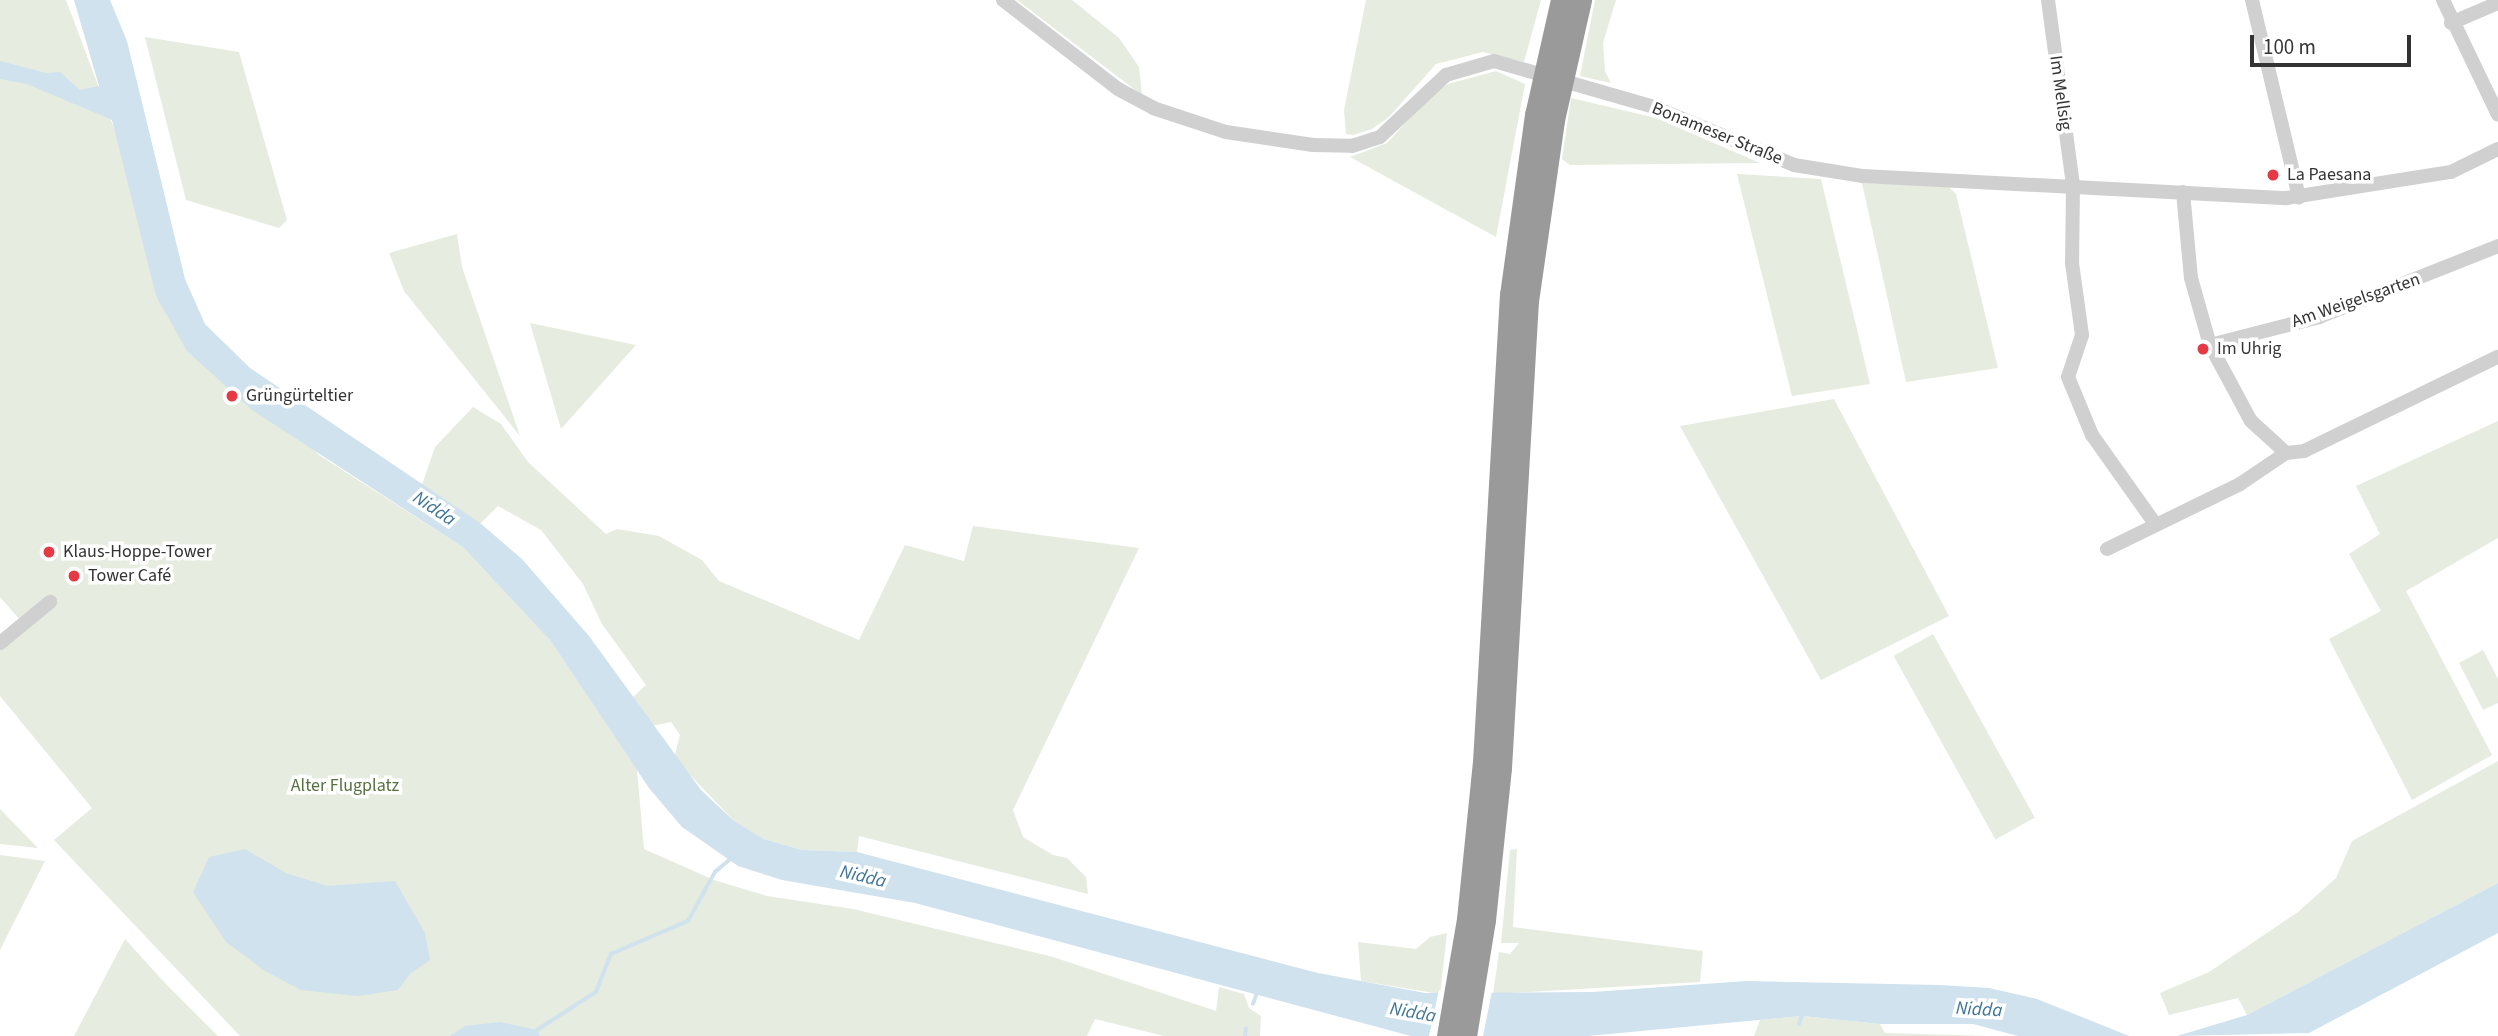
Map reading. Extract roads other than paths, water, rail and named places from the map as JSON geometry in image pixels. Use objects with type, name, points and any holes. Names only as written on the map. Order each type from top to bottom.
[{"type":"highway","points":[[1466,1036],[1466,988],[1483,762],[1510,295],[1535,115],[1561,0]]},
{"type":"highway","points":[[1447,1036],[1466,988],[1501,768],[1528,302],[1547,160],[1581,0]]},
{"type":"street","name":"Bonameser Straße","points":[[1003,0],[1118,89],[1153,108],[1226,132],[1313,145],[1352,146],[1375,139],[1397,126],[1446,75],[1479,63],[1501,63],[1651,106],[1772,158],[1820,171],[2299,197],[2451,172],[2498,149]]},
{"type":"street","name":"Im Mellsig","points":[[2048,0],[2073,186],[2072,262],[2082,335],[2068,377],[2092,435],[2156,526]]},
{"type":"street","points":[[2252,0],[2299,197]]},
{"type":"street","points":[[2443,0],[2451,23],[2498,115]]},
{"type":"street","points":[[2451,23],[2498,4]]},
{"type":"street","points":[[2183,192],[2191,278],[2210,345],[2251,421],[2286,453]]},
{"type":"street","name":"Am Weigelsgarten","points":[[2210,345],[2319,317],[2498,246]]},
{"type":"street","points":[[2107,549],[2240,484],[2286,453],[2304,451],[2498,357]]},
{"type":"street","points":[[0,643],[50,602]]},
{"type":"water","name":"Nidda","points":[[74,0],[110,0],[127,41],[185,279],[205,324],[250,368],[480,523],[522,559],[589,636],[701,790],[734,821],[764,839],[802,850],[857,852],[1318,973],[1425,993],[1593,992],[1746,981],[1940,985],[1989,988],[2037,999],[2129,1036],[2018,1036],[1973,1024],[1880,1024],[1802,1016],[1588,1036],[1411,1036],[915,903],[782,880],[738,866],[682,827],[649,788],[550,640],[464,548],[252,410],[187,351],[156,296],[112,120],[27,84],[0,79],[0,61],[46,73],[60,72],[80,90],[99,86]]},
{"type":"water","points":[[245,849],[286,873],[327,886],[395,881],[425,933],[430,960],[411,973],[398,990],[358,996],[301,990],[265,971],[226,942],[193,892],[209,857]]},
{"type":"water","points":[[2498,883],[2498,933],[2309,1033],[2177,1036],[2247,1015]]},
{"type":"water","points":[[500,1022],[537,1030],[540,1036],[450,1036],[465,1026]]},
{"type":"waterway","points":[[537,1030],[596,992],[611,954],[688,921],[715,872],[733,857]]},
{"type":"waterway","points":[[1253,1004],[1257,993]]},
{"type":"waterway","points":[[1799,1024],[1803,1013]]},
{"type":"waterway","points":[[1245,1036],[1246,1029]]},
{"type":"place","name":"La Paesana","points":[[2273,175]]},
{"type":"place","name":"Im Uhrig","points":[[2203,349]]},
{"type":"place","name":"Grüngürteltier","points":[[232,396]]},
{"type":"place","name":"Klaus-Hoppe-Tower","points":[[49,552]]},
{"type":"place","name":"Tower Café","points":[[74,576]]},
{"type":"park label","name":"Alter Flugplatz","points":[[345,786]]}]
